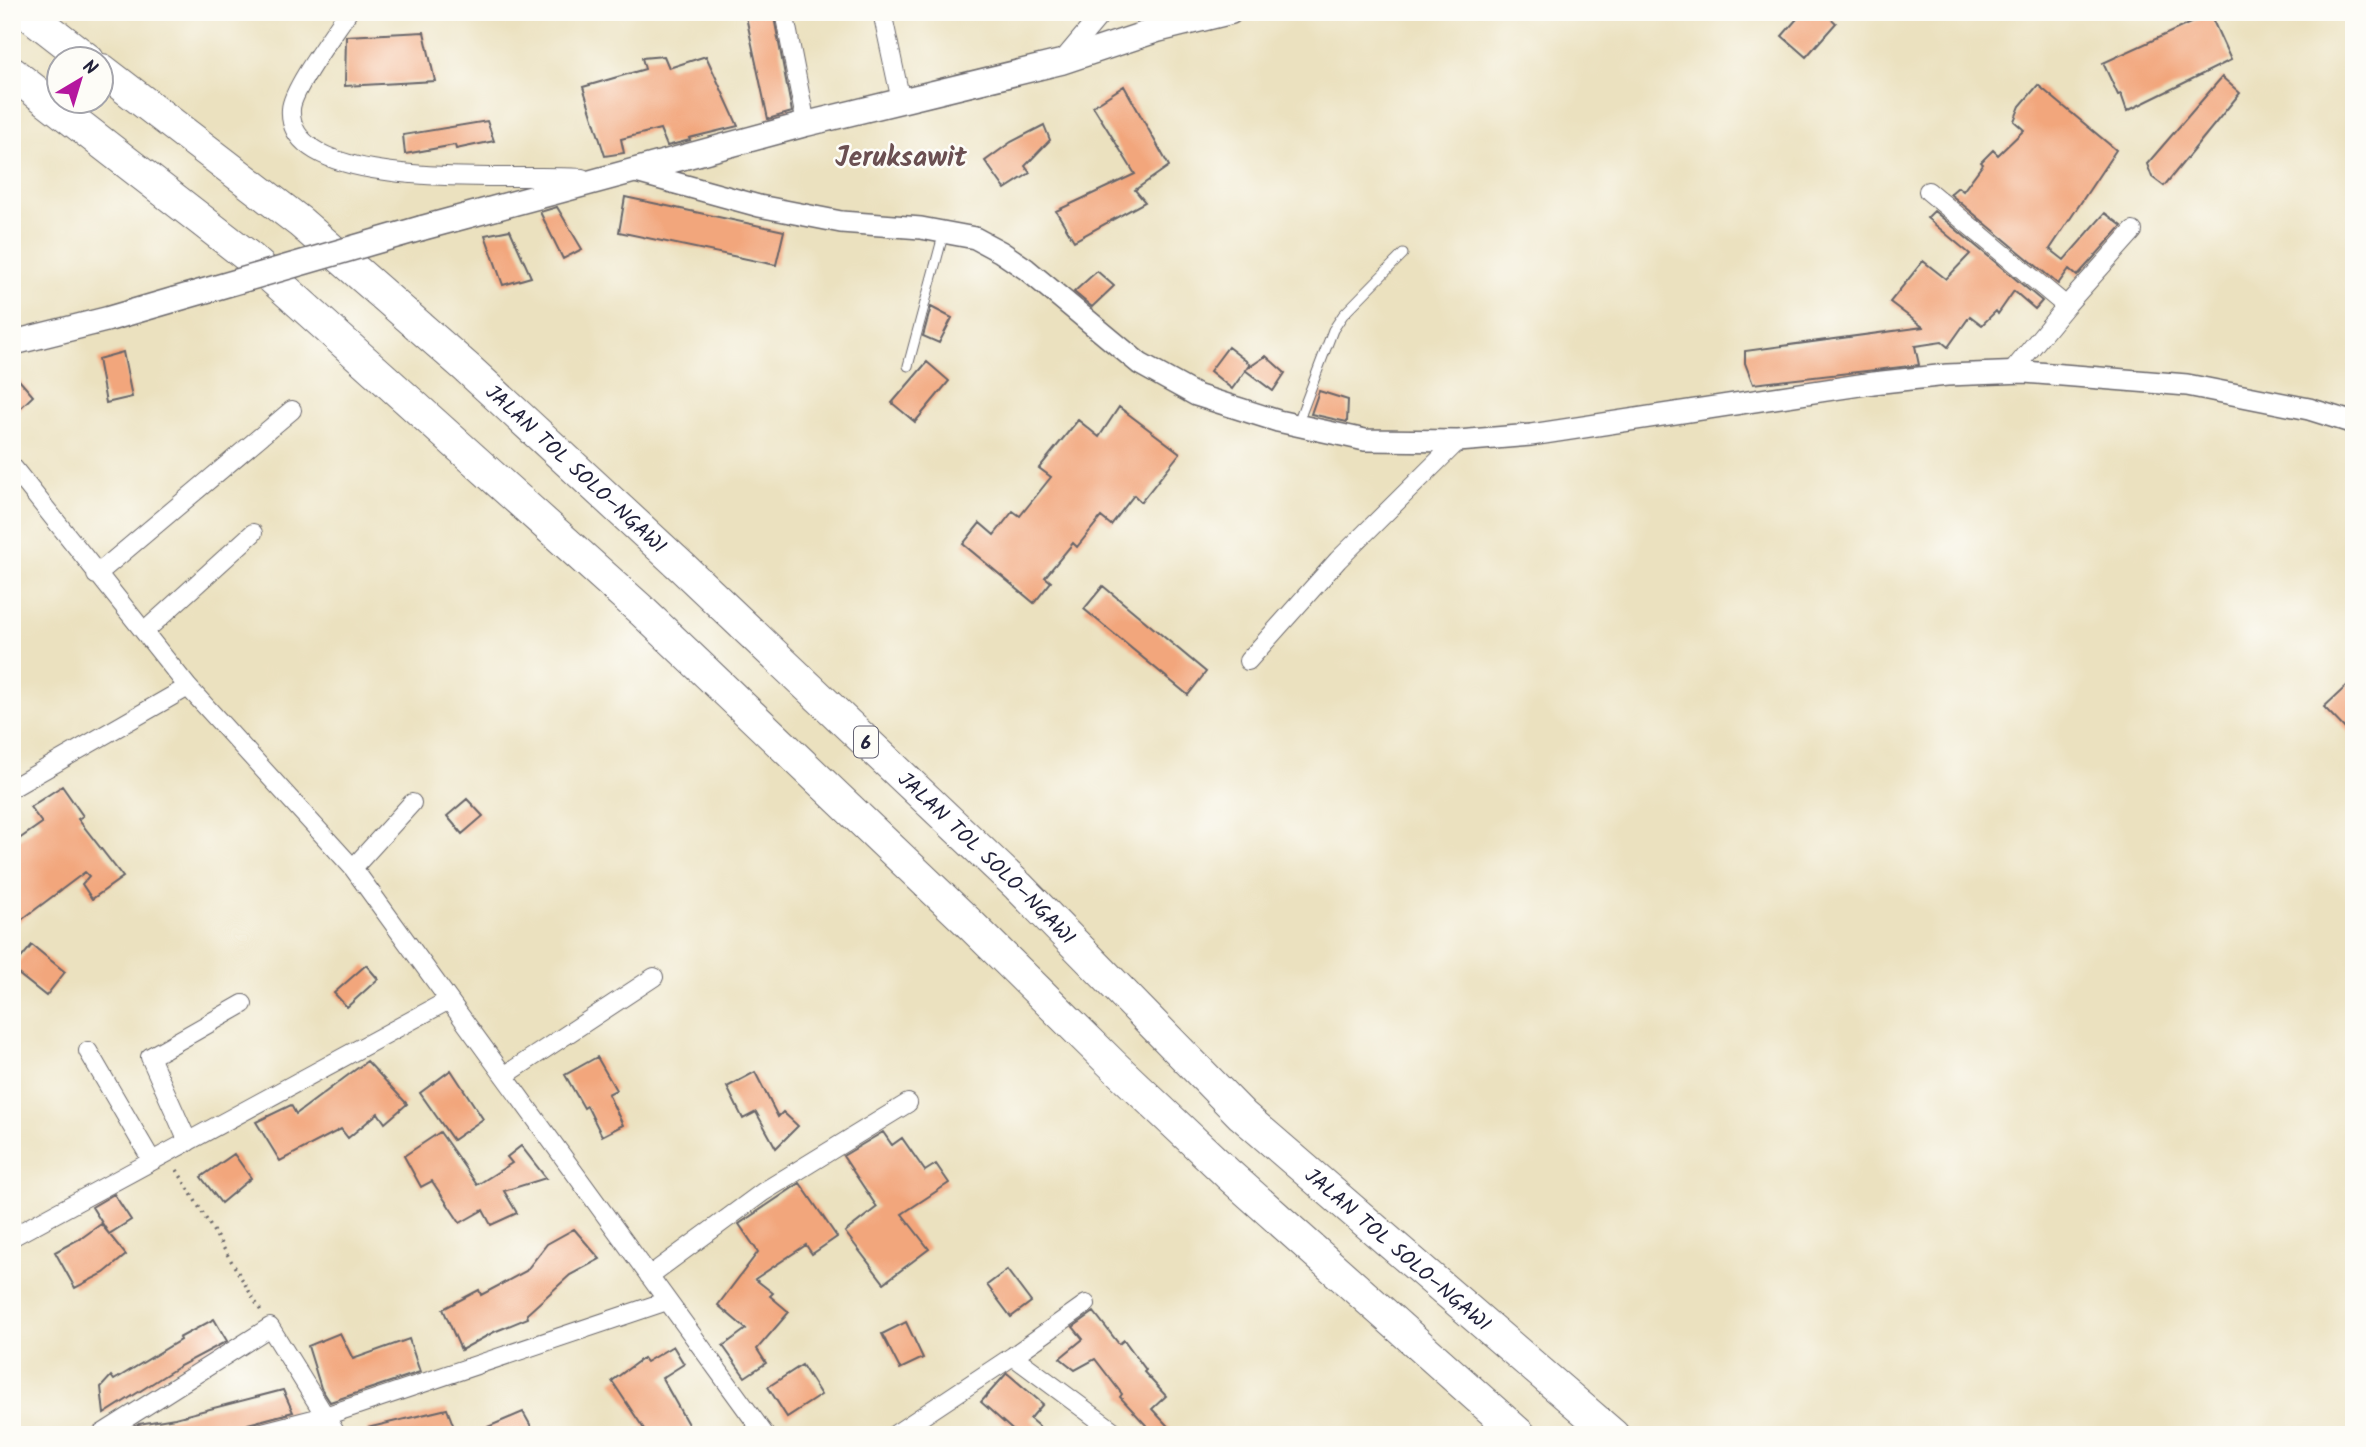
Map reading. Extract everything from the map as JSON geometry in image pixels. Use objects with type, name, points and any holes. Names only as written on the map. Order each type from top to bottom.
[{"type":"highway","points":[[26,12],[70,46]]},
{"type":"highway","points":[[12,73],[250,258],[631,601],[1228,1174],[1520,1435]]},
{"type":"highway","name":"JALAN TOL SOLO–NGAWI","points":[[116,81],[300,222],[467,368],[682,567],[1018,886],[1242,1115],[1613,1435]]},
{"type":"main road","points":[[12,343],[108,319],[422,228],[806,124],[1061,62],[1157,30],[1230,12]]},
{"type":"street","points":[[348,12],[298,89],[291,108],[294,129],[303,142],[316,152],[347,163],[396,174],[597,180]]},
{"type":"street","points":[[784,12],[806,124]]},
{"type":"street","points":[[881,12],[901,101]]},
{"type":"street","points":[[1061,62],[1103,12]]},
{"type":"street","points":[[632,171],[759,206],[841,222],[921,228],[975,238],[1026,269],[1140,364],[1196,395],[1297,425],[1365,440],[1458,441],[1531,435],[1873,383],[1948,375],[2025,372],[2061,377],[2188,385],[2309,408],[2354,423]]},
{"type":"street","points":[[1928,191],[2066,306]]},
{"type":"street","points":[[2010,374],[2066,306],[2133,232]]},
{"type":"street","points":[[96,575],[292,410]]},
{"type":"street","points":[[1248,661],[1338,560],[1458,441]]},
{"type":"street","points":[[12,466],[96,575],[145,631],[188,687],[353,868],[765,1435]]},
{"type":"street","points":[[145,631],[253,533]]},
{"type":"street","points":[[12,788],[188,687]]},
{"type":"street","points":[[353,868],[412,803]]},
{"type":"street","points":[[503,1076],[654,977]]},
{"type":"street","points":[[12,1237],[449,1000]]},
{"type":"street","points":[[188,1142],[150,1057],[243,1004]]},
{"type":"street","points":[[88,1051],[160,1157]]},
{"type":"street","points":[[649,1276],[763,1192],[908,1103]]},
{"type":"street","points":[[251,1435],[325,1416],[667,1301]]},
{"type":"street","points":[[894,1435],[1086,1304]]},
{"type":"street","points":[[100,1435],[270,1327],[337,1435]]},
{"type":"street","points":[[1013,1356],[1118,1435]]},
{"type":"lane","points":[[908,366],[943,232]]},
{"type":"lane","points":[[1297,425],[1333,330],[1343,315],[1403,254]]},
{"type":"path","points":[[160,1157],[270,1327]]},
{"type":"building","points":[[745,12],[773,12],[792,112],[768,119]]},
{"type":"building","points":[[1803,12],[1824,12],[1836,23],[1806,57],[1782,36]]},
{"type":"building","points":[[2210,14],[2231,60],[2127,111],[2121,94],[2118,95],[2103,63]]},
{"type":"building","points":[[424,32],[435,81],[345,86],[346,36]]},
{"type":"building","points":[[664,56],[669,68],[706,56],[738,126],[667,146],[660,129],[621,139],[624,153],[605,156],[583,87],[645,69],[642,58]]},
{"type":"building","points":[[2222,77],[2240,93],[2164,186],[2152,177],[2147,164]]},
{"type":"building","points":[[2038,85],[2116,150],[2050,249],[2064,260],[2105,213],[2122,226],[2077,276],[2069,269],[2058,284],[1950,194],[1958,187],[1963,191],[1983,164],[1981,162],[1993,150],[1998,155],[2024,130],[2014,121],[2020,106]]},
{"type":"building","points":[[1124,86],[1169,166],[1135,190],[1145,202],[1074,241],[1056,211],[1135,174],[1093,106]]},
{"type":"building","points":[[487,121],[494,141],[456,149],[455,145],[405,154],[403,135]]},
{"type":"building","points":[[1044,125],[1050,140],[1025,166],[1030,173],[1005,189],[985,161],[1011,142]]},
{"type":"building","points":[[625,197],[784,231],[776,265],[619,232]]},
{"type":"building","points":[[557,207],[582,249],[563,259],[540,212]]},
{"type":"building","points":[[1934,211],[2042,301],[2035,309],[2014,291],[1998,314],[1996,311],[1982,325],[1970,316],[1948,347],[1942,342],[1915,346],[1919,365],[1753,384],[1745,363],[1745,351],[1923,327],[1890,302],[1923,261],[1946,279],[1970,254],[1927,218]]},
{"type":"building","points":[[510,230],[531,277],[503,285],[485,235]]},
{"type":"building","points":[[1097,271],[1114,286],[1092,307],[1074,292]]},
{"type":"building","points":[[931,307],[952,318],[939,343],[923,336]]},
{"type":"building","points":[[1228,347],[1250,364],[1232,389],[1210,371]]},
{"type":"building","points":[[123,352],[132,397],[106,403],[98,359]]},
{"type":"building","points":[[1266,356],[1285,373],[1273,391],[1245,370]]},
{"type":"building","points":[[927,362],[949,381],[915,422],[892,403]]},
{"type":"building","points":[[12,372],[33,396],[12,416]]},
{"type":"building","points":[[1319,391],[1348,400],[1347,422],[1311,414]]},
{"type":"building","points":[[1119,407],[1180,453],[1141,502],[1134,495],[1111,525],[1101,517],[1077,547],[1073,543],[1045,577],[1051,582],[1034,603],[963,544],[980,523],[994,535],[1013,511],[1020,516],[1051,477],[1039,468],[1078,420],[1099,437]]},
{"type":"building","points":[[1103,586],[1206,672],[1188,695],[1084,609]]},
{"type":"building","points":[[2354,679],[2354,738],[2324,707]]},
{"type":"building","points":[[62,786],[83,816],[78,819],[123,877],[92,899],[82,884],[89,876],[85,872],[12,927],[12,898],[19,893],[12,884],[12,844],[42,823],[30,807]]},
{"type":"building","points":[[467,799],[483,816],[462,834],[447,816]]},
{"type":"building","points":[[32,945],[65,972],[46,996],[12,969]]},
{"type":"building","points":[[366,965],[378,979],[347,1007],[334,993]]},
{"type":"building","points":[[597,1057],[616,1090],[608,1094],[623,1125],[602,1136],[587,1106],[584,1108],[565,1075]]},
{"type":"building","points":[[367,1061],[407,1104],[385,1123],[378,1113],[348,1138],[341,1129],[280,1161],[256,1122],[291,1105],[296,1114]]},
{"type":"building","points":[[451,1070],[483,1119],[453,1140],[420,1093]]},
{"type":"building","points":[[755,1072],[778,1117],[783,1112],[798,1126],[776,1148],[756,1112],[743,1119],[727,1087]]},
{"type":"building","points":[[440,1132],[477,1185],[512,1163],[507,1157],[521,1146],[546,1178],[504,1191],[517,1213],[491,1225],[483,1210],[460,1223],[432,1181],[421,1187],[404,1156]]},
{"type":"building","points":[[883,1132],[892,1145],[902,1138],[925,1171],[936,1164],[949,1183],[902,1214],[929,1249],[884,1283],[845,1232],[877,1207],[843,1156]]},
{"type":"building","points":[[234,1154],[251,1178],[221,1203],[201,1177]]},
{"type":"building","points":[[800,1183],[837,1237],[812,1254],[806,1245],[755,1279],[773,1293],[770,1296],[789,1312],[757,1349],[766,1363],[745,1377],[723,1346],[746,1329],[718,1305],[758,1252],[739,1224]]},
{"type":"building","points":[[114,1194],[131,1220],[109,1234],[92,1207]]},
{"type":"building","points":[[101,1224],[126,1255],[104,1273],[75,1288],[55,1252]]},
{"type":"building","points":[[574,1229],[600,1259],[570,1275],[527,1314],[528,1318],[461,1350],[443,1309],[479,1290],[481,1295],[526,1271],[547,1244]]},
{"type":"building","points":[[1007,1270],[1031,1302],[1011,1317],[987,1285]]},
{"type":"building","points":[[1094,1312],[1119,1344],[1124,1340],[1146,1370],[1144,1372],[1166,1396],[1152,1409],[1176,1435],[1155,1435],[1120,1397],[1122,1394],[1095,1359],[1075,1370],[1060,1358],[1083,1339],[1073,1327]]},
{"type":"building","points":[[214,1319],[227,1341],[178,1367],[104,1414],[101,1387],[111,1376],[114,1380]]},
{"type":"building","points":[[906,1322],[923,1358],[900,1369],[882,1334]]},
{"type":"building","points":[[340,1333],[353,1359],[409,1339],[420,1372],[330,1402],[321,1388],[308,1346]]},
{"type":"building","points":[[673,1346],[684,1364],[662,1378],[694,1435],[648,1435],[612,1381],[643,1358],[646,1362]]},
{"type":"building","points":[[802,1365],[821,1395],[787,1417],[768,1387]]},
{"type":"building","points":[[1007,1373],[1043,1404],[1030,1419],[1049,1435],[1018,1435],[981,1402]]},
{"type":"building","points":[[283,1390],[293,1412],[248,1424],[242,1429],[220,1435],[133,1435],[133,1428],[139,1424],[175,1418]]},
{"type":"building","points":[[447,1409],[457,1435],[368,1435],[367,1428]]},
{"type":"building","points":[[523,1412],[532,1428],[516,1435],[469,1435]]},
{"type":"district","name":"Jeruksawit","points":[[901,156]]}]
